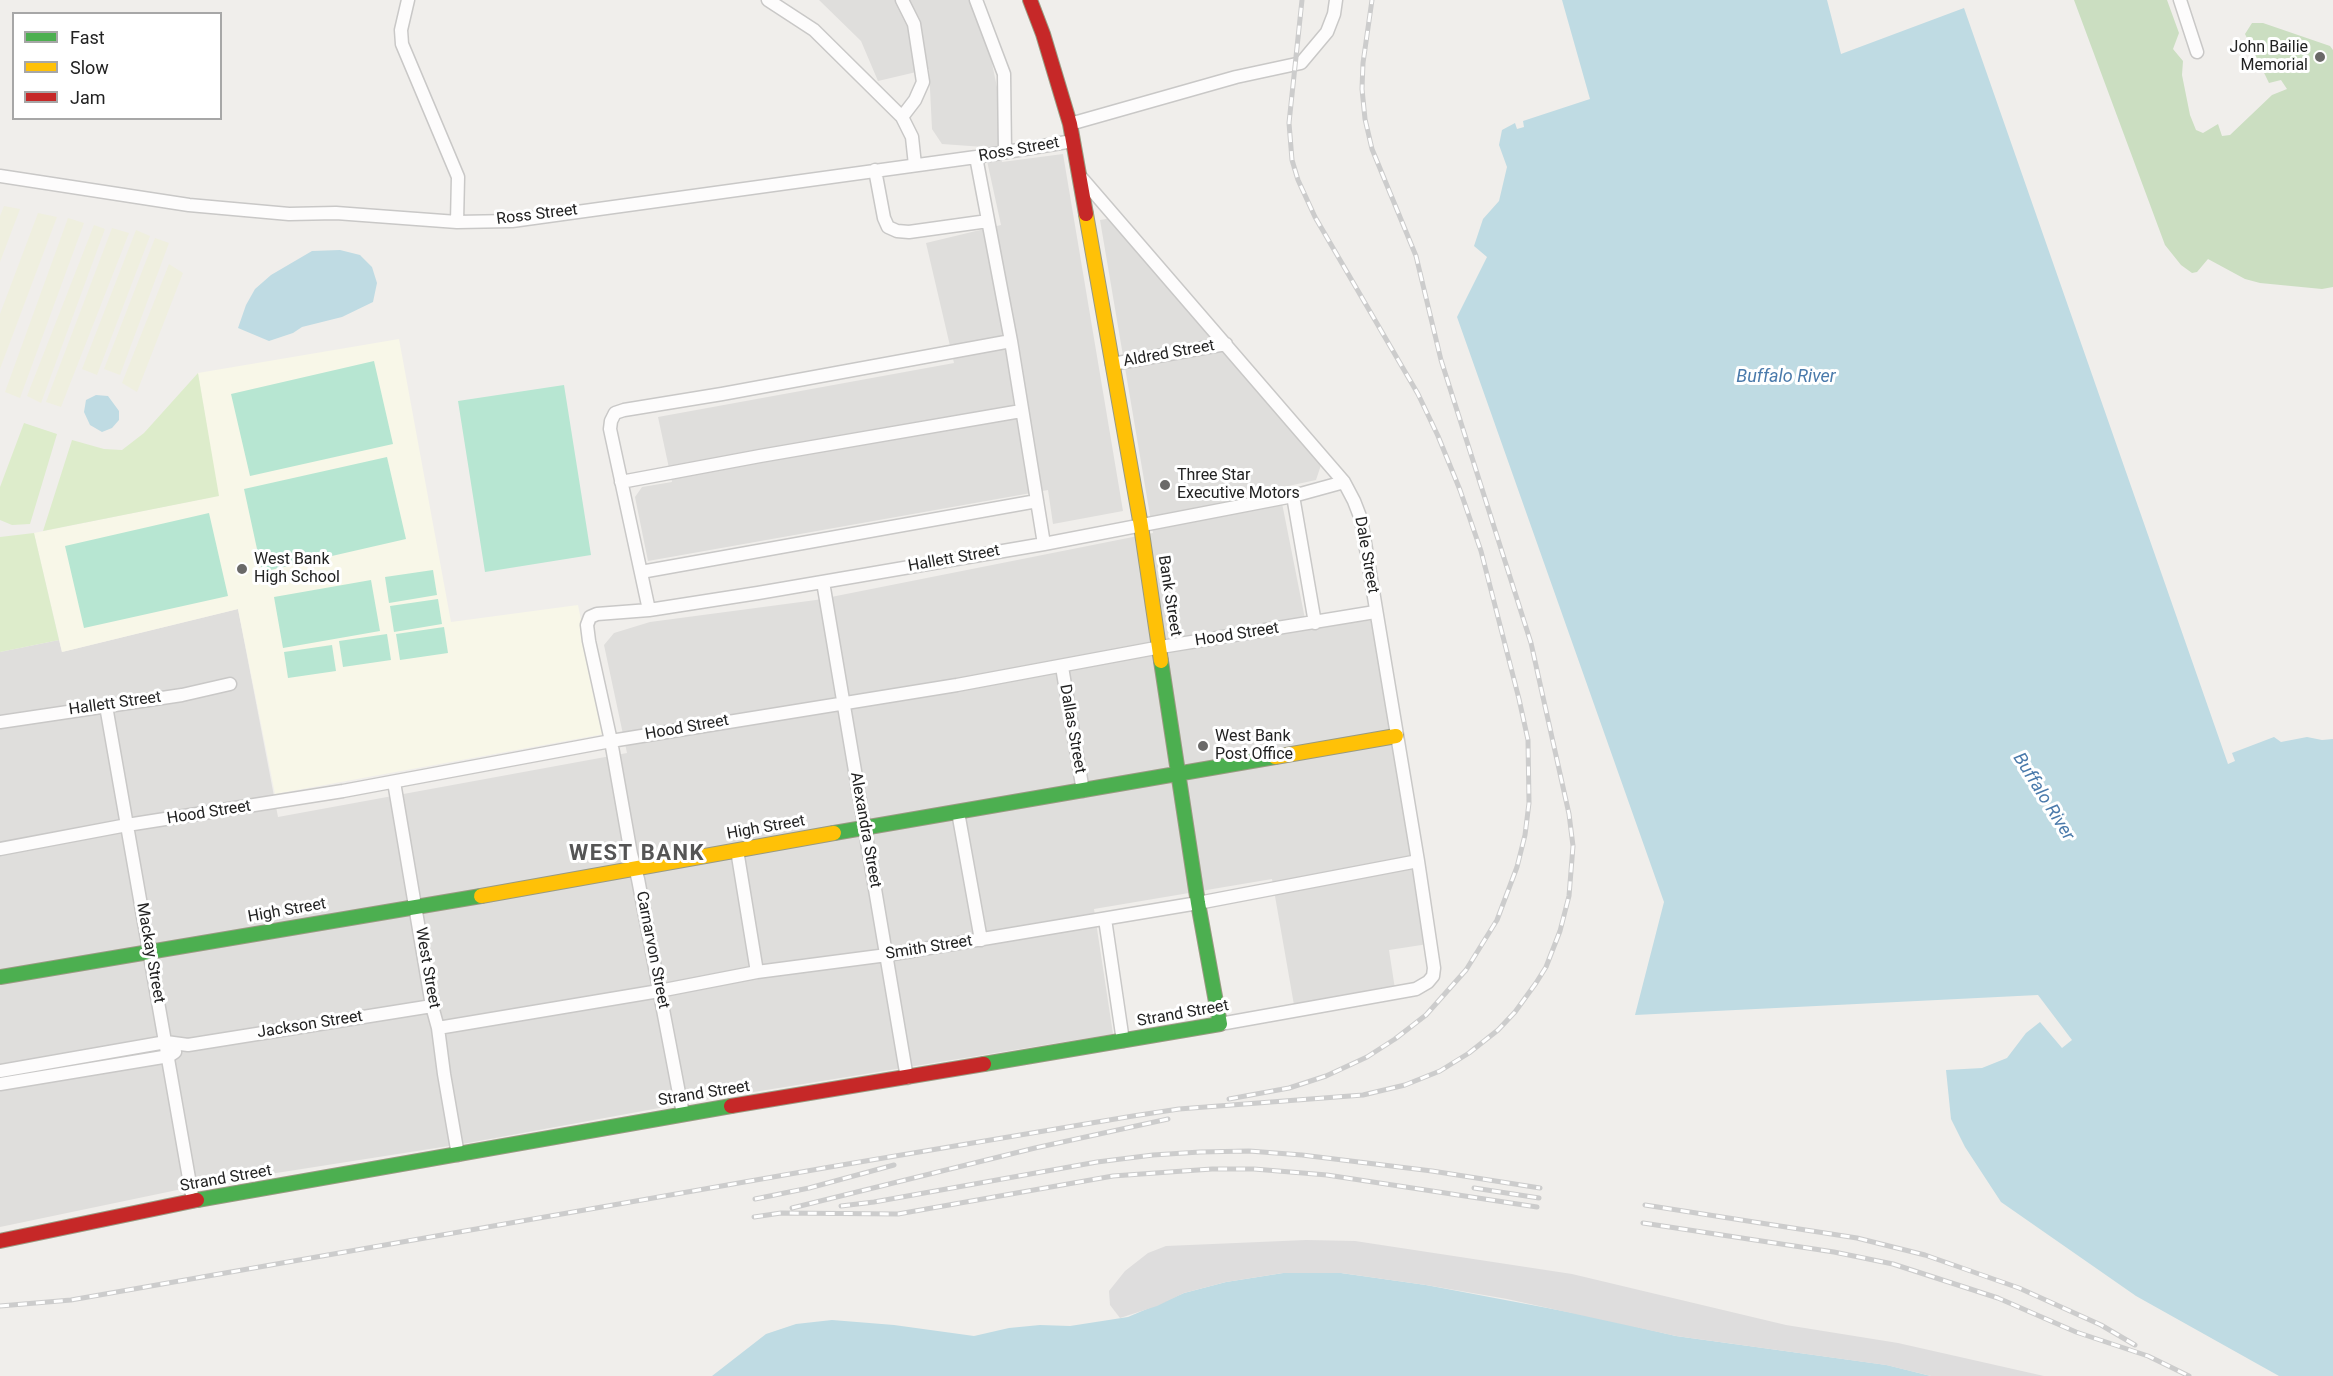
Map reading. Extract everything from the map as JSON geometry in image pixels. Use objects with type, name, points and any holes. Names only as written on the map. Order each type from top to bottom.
[{"type":"street","points":[[408,0],[401,30],[402,44],[458,177],[457,222]]},
{"type":"street","points":[[768,0],[814,30],[902,117],[912,137],[915,165]]},
{"type":"street","points":[[902,0],[914,24],[923,82],[915,100],[902,117]]},
{"type":"street","points":[[976,0],[1004,74],[1005,152]]},
{"type":"street","name":"Bank Street","points":[[1030,0],[1043,34],[1070,124],[1141,526],[1198,903],[1220,1024]]},
{"type":"street","points":[[1070,124],[1236,77],[1302,63],[1327,32],[1334,14],[1336,0]]},
{"type":"street","points":[[2180,0],[2197,52]]},
{"type":"street","name":"Ross Street","points":[[0,176],[189,205],[289,214],[336,213],[457,222],[512,221],[976,157],[1073,141]]},
{"type":"street","points":[[976,157],[1011,341],[1044,544]]},
{"type":"street","points":[[875,170],[884,218],[888,226],[897,231],[920,231],[988,221]]},
{"type":"street","name":"Dale Street","points":[[1079,174],[1344,482],[1361,519],[1434,968],[1431,979],[1416,989]]},
{"type":"street","points":[[650,610],[610,425],[616,412],[1011,341]]},
{"type":"street","name":"Aldred Street","points":[[1112,364],[1226,344]]},
{"type":"street","points":[[621,482],[1021,411]]},
{"type":"street","name":"Hallett Street","points":[[590,645],[587,625],[592,616],[650,610],[1044,544],[1293,496],[1344,482]]},
{"type":"street","points":[[1293,496],[1315,623]]},
{"type":"street","points":[[641,572],[1037,501]]},
{"type":"street","name":"Alexandra Street","points":[[823,582],[907,1078]]},
{"type":"street","name":"Hood Street","points":[[0,849],[127,825],[394,782],[611,741],[844,704],[1062,667],[1161,647],[1375,612]]},
{"type":"street","name":"Carnarvon Street","points":[[590,645],[635,869],[639,879],[683,1114]]},
{"type":"street","name":"Dallas Street","points":[[1062,667],[1083,791]]},
{"type":"street","name":"Hallett Street","points":[[0,722],[182,695],[230,684]]},
{"type":"street","name":"Mackay Street","points":[[106,705],[193,1201]]},
{"type":"street","name":"High Street","points":[[0,977],[1396,736]]},
{"type":"street","name":"West Street","points":[[394,782],[458,1155]]},
{"type":"street","points":[[958,812],[981,939]]},
{"type":"street","points":[[737,850],[757,972]]},
{"type":"street","name":"Smith Street","points":[[438,1028],[757,972],[887,955],[1105,919],[1418,861]]},
{"type":"street","points":[[1105,919],[1123,1041]]},
{"type":"street","name":"Strand Street","points":[[0,1241],[193,1201],[683,1114],[907,1078],[1416,989]]},
{"type":"street","name":"Jackson Street","points":[[0,1071],[166,1042],[188,1045],[432,1006]]},
{"type":"street","name":"Jackson Street","points":[[0,1084],[169,1056],[188,1045]]},
{"type":"shaded area","points":[[819,0],[969,0],[989,49],[998,92],[998,144],[1002,162],[1063,154],[1123,511],[1053,524],[1048,490],[648,561],[635,497],[642,487],[672,482],[658,417],[954,363],[926,243],[1001,225],[984,147],[942,144],[932,129],[929,69],[878,81],[861,41]]},
{"type":"shaded area","points":[[1112,218],[1234,358],[1321,465],[1316,480],[1279,488],[1307,629],[1373,620],[1428,944],[1389,950],[1395,989],[1294,1005],[1272,879],[1094,909],[1113,1034],[692,1102],[468,1143],[206,1184],[0,1227],[0,652],[59,640],[62,652],[238,609],[278,817],[627,753],[604,645],[614,633],[650,622],[816,600],[1153,533],[1100,220]]},
{"type":"shaded area","name":"West Bank High School","points":[[399,339],[451,622],[578,605],[604,734],[275,794],[238,609],[62,652],[34,533],[218,496],[198,373]]},
{"type":"green space","points":[[2074,0],[2167,0],[2179,33],[2173,49],[2183,61],[2182,75],[2190,115],[2196,130],[2203,133],[2218,124],[2222,136],[2230,135],[2272,95],[2287,89],[2281,80],[2269,83],[2245,34],[2252,23],[2263,23],[2330,46],[2333,50],[2333,287],[2322,289],[2260,283],[2245,279],[2208,259],[2197,272],[2192,273],[2181,265],[2165,245]]},
{"type":"green space","points":[[4,206],[20,209],[0,262],[0,216]]},
{"type":"green space","points":[[38,213],[57,217],[0,369],[0,314]]},
{"type":"green space","points":[[68,218],[84,223],[20,398],[5,392]]},
{"type":"green space","points":[[94,225],[105,229],[41,403],[27,396]]},
{"type":"green space","points":[[112,228],[129,233],[61,407],[46,402]]},
{"type":"green space","points":[[136,230],[150,236],[97,375],[82,369]]},
{"type":"green space","points":[[155,238],[169,243],[120,375],[104,369]]},
{"type":"green space","points":[[169,264],[183,273],[137,392],[122,383]]},
{"type":"green space","points":[[374,361],[393,444],[250,476],[231,394]]},
{"type":"green space","points":[[198,373],[219,496],[43,531],[72,440],[104,449],[122,450],[144,433]]},
{"type":"green space","points":[[564,385],[591,555],[485,572],[458,401]]},
{"type":"green space","points":[[24,423],[57,434],[30,524],[12,525],[0,520],[0,487]]},
{"type":"green space","points":[[387,457],[406,539],[262,572],[244,489]]},
{"type":"green space","points":[[209,513],[228,596],[84,628],[65,546]]},
{"type":"green space","points":[[34,533],[59,640],[0,652],[0,537]]},
{"type":"green space","points":[[433,570],[437,595],[389,603],[385,577]]},
{"type":"green space","points":[[371,580],[380,631],[283,648],[274,597]]},
{"type":"green space","points":[[438,599],[442,624],[394,632],[390,606]]},
{"type":"green space","points":[[444,627],[448,653],[400,660],[396,634]]},
{"type":"green space","points":[[387,634],[391,660],[343,667],[339,641]]},
{"type":"green space","points":[[332,645],[336,671],[288,678],[284,652]]},
{"type":"water","name":"Buffalo River","points":[[1562,0],[1827,0],[1841,54],[1964,8],[2228,764],[2235,761],[2232,753],[2274,737],[2281,742],[2307,737],[2322,740],[2333,739],[2333,1376],[2279,1376],[2136,1296],[2001,1202],[1965,1147],[1951,1119],[1946,1070],[1982,1068],[2007,1058],[2026,1033],[2040,1022],[2062,1048],[2072,1040],[2038,995],[1635,1015],[1664,902],[1457,317],[1487,257],[1474,246],[1483,219],[1499,201],[1507,167],[1499,145],[1502,130],[1515,123],[1517,129],[1524,127],[1523,121],[1590,99]]},
{"type":"water","points":[[340,250],[360,255],[372,267],[377,283],[373,302],[342,317],[302,327],[293,333],[269,341],[238,328],[246,305],[255,289],[271,275],[312,251]]},
{"type":"water","points":[[96,395],[108,396],[119,411],[119,420],[112,428],[102,432],[90,425],[84,412],[86,400]]},
{"type":"water","points":[[1283,1273],[1341,1273],[1426,1285],[1595,1317],[1676,1336],[1887,1365],[1931,1376],[712,1376],[766,1334],[796,1324],[832,1320],[894,1325],[974,1336],[1009,1328],[1040,1325],[1070,1326],[1128,1317],[1184,1293],[1226,1282]]},
{"type":"pier","points":[[1306,1240],[1355,1241],[1572,1274],[1786,1325],[1898,1343],[2044,1376],[1931,1376],[1886,1365],[1676,1336],[1507,1299],[1341,1273],[1283,1273],[1226,1282],[1184,1293],[1157,1306],[1120,1318],[1110,1305],[1109,1291],[1125,1271],[1148,1253],[1166,1246]]},
{"type":"railway","points":[[1229,1099],[1289,1088],[1326,1076],[1367,1057],[1426,1015],[1466,970],[1497,920],[1517,867],[1525,835],[1529,803],[1528,740],[1519,699],[1481,551],[1460,490],[1418,394],[1315,217],[1298,180],[1292,160],[1289,123],[1302,0]]},
{"type":"railway","points":[[0,1306],[71,1300],[1133,1116],[1179,1109],[1363,1095],[1405,1085],[1440,1071],[1469,1053],[1498,1030],[1515,1012],[1546,967],[1560,931],[1569,896],[1573,846],[1569,814],[1531,643],[1441,360],[1416,256],[1372,149],[1365,119],[1362,89],[1363,63],[1372,0]]},
{"type":"railway","points":[[792,1208],[1035,1148],[1168,1119]]},
{"type":"railway","points":[[841,1206],[1097,1162],[1200,1152],[1249,1151],[1302,1155],[1432,1171],[1540,1188]]},
{"type":"railway","points":[[755,1199],[809,1188],[894,1165]]},
{"type":"railway","points":[[754,1217],[781,1213],[898,1214],[1113,1176],[1212,1169],[1254,1169],[1327,1175],[1537,1207]]},
{"type":"railway","points":[[1474,1188],[1539,1198]]},
{"type":"railway","points":[[1645,1205],[1857,1238],[1925,1255],[2019,1288],[2101,1325],[2135,1345]]},
{"type":"railway","points":[[1643,1223],[1834,1252],[1893,1264],[1998,1298],[2076,1332],[2148,1356],[2189,1376]]},
{"type":"traffic: fast","points":[[984,1064],[1220,1024],[1198,903],[1161,661]]},
{"type":"traffic: fast","points":[[834,833],[1275,757]]},
{"type":"traffic: fast","points":[[0,977],[481,896]]},
{"type":"traffic: fast","points":[[197,1200],[731,1106]]},
{"type":"traffic: slow","points":[[1086,214],[1141,526],[1161,661]]},
{"type":"traffic: slow","points":[[1275,757],[1396,736]]},
{"type":"traffic: slow","points":[[481,896],[834,833]]},
{"type":"traffic: jam","points":[[1030,0],[1043,34],[1070,124],[1086,214]]},
{"type":"traffic: jam","points":[[731,1106],[984,1064]]},
{"type":"traffic: jam","points":[[0,1241],[197,1200]]},
{"type":"place","name":"John Bailie Memorial","points":[[2320,57]]},
{"type":"place","name":"Three Star Executive Motors","points":[[1165,485]]},
{"type":"place","name":"West Bank High School","points":[[242,569]]},
{"type":"place","name":"West Bank Post Office","points":[[1203,746]]},
{"type":"district","name":"WEST BANK","points":[[637,854]]}]
